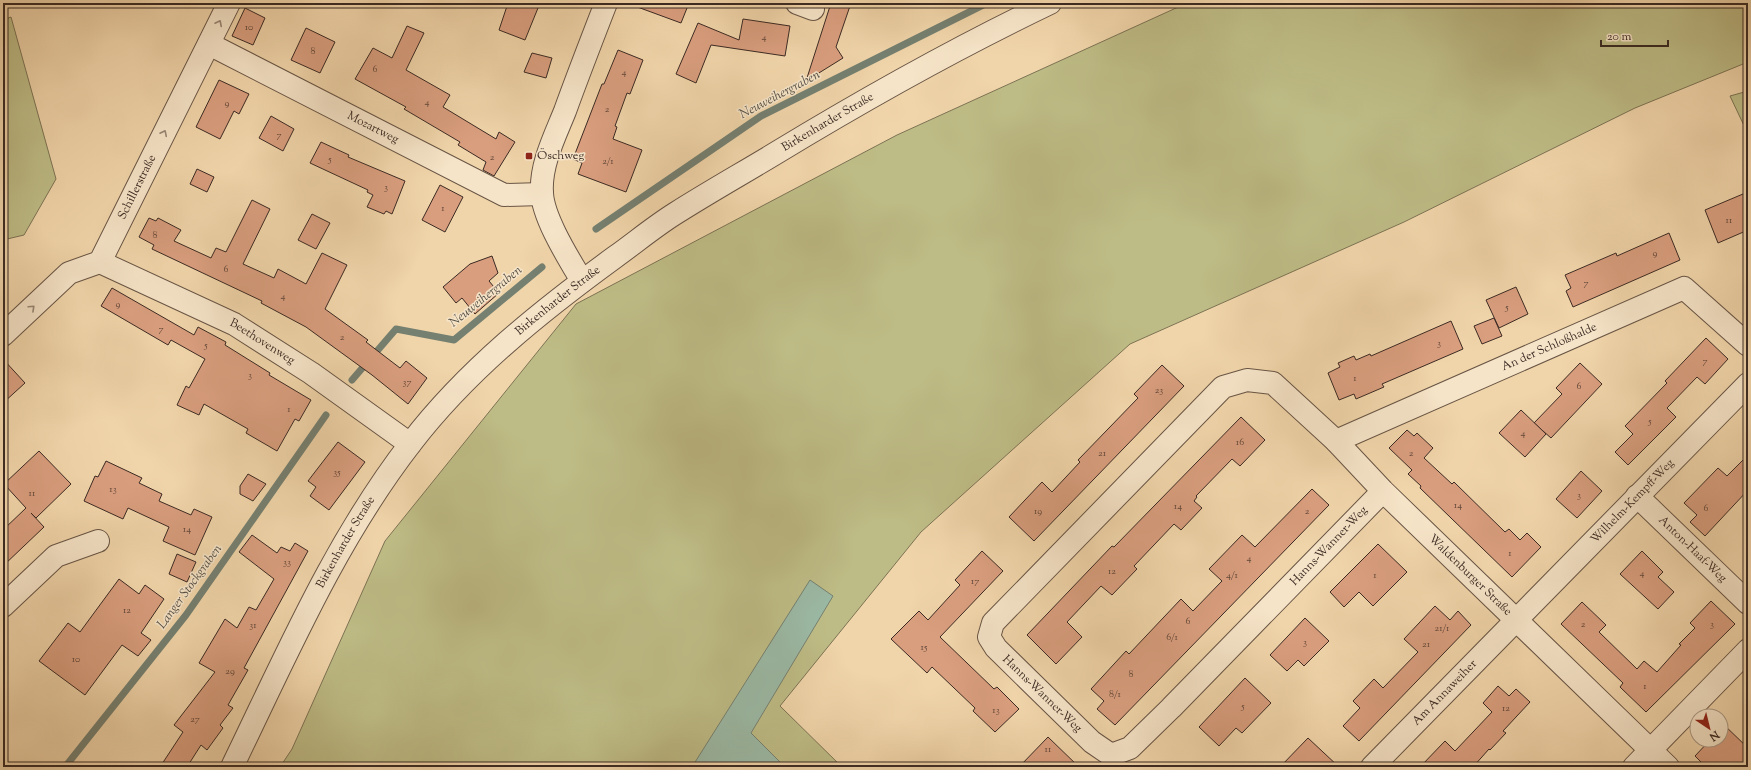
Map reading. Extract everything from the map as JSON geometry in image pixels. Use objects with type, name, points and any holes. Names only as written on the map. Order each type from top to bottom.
[{"type":"street","name":"Schillerstraße","points":[[100,262],[229,3]]},
{"type":"street","points":[[582,281],[564,250],[548,217],[542,194],[542,178],[550,151],[606,3]]},
{"type":"street","name":"Birkenharder Straße","points":[[232,767],[320,586],[355,526],[410,444],[466,379],[523,328],[582,281],[675,214],[842,113],[1004,25],[1050,3]]},
{"type":"street","name":"Mozartweg","points":[[209,44],[504,195],[542,194]]},
{"type":"street","points":[[3,335],[69,273],[100,262]]},
{"type":"street","name":"Beethovenweg","points":[[100,262],[234,324],[310,373],[410,444]]},
{"type":"street","name":"An der Schloßhalde","points":[[1336,441],[1684,288],[1748,345]]},
{"type":"street","name":"Hanns-Wanner-Weg","points":[[1274,383],[1247,380],[1224,387],[993,623],[989,637],[996,648],[1092,742],[1111,755],[1130,748],[1383,490]]},
{"type":"street","name":"Waldenburger Straße","points":[[1274,383],[1336,441],[1383,490],[1668,767]]},
{"type":"street","name":"Wilhelm-Kempff-Weg","points":[[1517,619],[1748,384]]},
{"type":"street","name":"Anton-Haaf-Weg","points":[[1637,496],[1748,603]]},
{"type":"street","points":[[3,606],[56,556],[98,541]]},
{"type":"street","name":"Am Annaweiher","points":[[1372,767],[1517,619]]},
{"type":"street","points":[[1634,767],[1748,650]]},
{"type":"shaded area","points":[[1187,3],[1748,3],[1748,62],[1635,108],[1404,222],[1130,344],[921,532],[780,706],[842,767],[280,767],[292,749],[385,541],[576,304],[897,135]]},
{"type":"shaded area","points":[[11,17],[56,179],[24,235],[3,240],[3,20]]},
{"type":"shaded area","points":[[1748,91],[1748,134],[1730,96]]},
{"type":"shaded area","points":[[810,580],[833,596],[751,733],[785,767],[692,767]]},
{"type":"building","points":[[508,3],[540,3],[525,40],[499,30]]},
{"type":"building","points":[[632,3],[689,3],[681,23],[632,5]]},
{"type":"building","points":[[831,3],[851,3],[836,47],[843,58],[806,81]]},
{"type":"building","points":[[245,8],[265,18],[253,45],[232,36]]},
{"type":"building","points":[[743,19],[790,26],[785,56],[711,45],[696,83],[676,74],[698,23],[739,40]]},
{"type":"building","points":[[407,26],[424,33],[406,70],[450,95],[443,107],[496,139],[499,132],[515,142],[494,176],[483,170],[486,162],[458,145],[460,142],[404,109],[406,107],[355,79],[373,48],[392,58]]},
{"type":"building","points":[[306,28],[335,42],[320,73],[291,60]]},
{"type":"building","points":[[618,50],[643,60],[630,94],[627,93],[615,126],[617,127],[613,139],[642,150],[626,192],[578,174],[582,163],[573,159],[602,84],[604,84]]},
{"type":"building","points":[[532,53],[552,58],[546,78],[524,72]]},
{"type":"building","points":[[219,80],[249,94],[239,114],[234,111],[220,139],[196,127]]},
{"type":"building","points":[[271,116],[294,129],[283,151],[259,138]]},
{"type":"building","points":[[321,142],[349,155],[348,157],[405,181],[392,214],[386,211],[384,214],[367,207],[373,195],[367,192],[368,190],[310,163]]},
{"type":"building","points":[[197,169],[214,177],[207,192],[190,184]]},
{"type":"building","points":[[440,185],[463,197],[445,232],[422,220]]},
{"type":"building","points":[[1743,194],[1748,205],[1748,230],[1718,243],[1705,210]]},
{"type":"building","points":[[252,200],[270,209],[243,264],[274,278],[278,269],[306,284],[322,253],[347,265],[325,309],[368,340],[366,342],[400,368],[406,361],[427,378],[408,404],[372,375],[306,327],[261,303],[262,301],[152,249],[154,245],[139,237],[149,218],[156,221],[158,218],[181,230],[174,241],[211,258],[216,248],[226,252]]},
{"type":"building","points":[[312,214],[330,223],[316,249],[298,240]]},
{"type":"building","points":[[1669,233],[1680,260],[1573,307],[1566,291],[1571,288],[1565,275],[1616,253],[1617,256]]},
{"type":"building","points":[[492,256],[498,273],[489,281],[499,293],[475,314],[462,298],[456,303],[443,287],[470,264]]},
{"type":"building","points":[[1516,287],[1528,314],[1499,328],[1486,300]]},
{"type":"building","points":[[112,288],[194,335],[198,327],[226,342],[225,345],[270,373],[269,375],[311,400],[299,421],[295,419],[277,451],[246,433],[248,429],[204,404],[199,415],[177,405],[186,386],[189,388],[205,359],[171,340],[168,345],[101,306]]},
{"type":"building","points":[[1494,318],[1502,336],[1482,344],[1474,326]]},
{"type":"building","points":[[1451,321],[1463,349],[1382,384],[1384,387],[1356,399],[1354,394],[1339,400],[1328,373],[1340,367],[1338,363],[1354,356],[1356,360],[1370,354],[1371,356]]},
{"type":"building","points":[[1706,338],[1728,359],[1705,384],[1697,377],[1667,408],[1676,417],[1628,465],[1615,452],[1633,434],[1625,426],[1667,383],[1665,381]]},
{"type":"building","points":[[3,359],[25,383],[3,403]]},
{"type":"building","points":[[1580,363],[1602,384],[1551,438],[1534,423],[1562,394],[1556,388]]},
{"type":"building","points":[[1162,365],[1184,386],[1034,541],[1009,517],[1042,482],[1052,492],[1080,462],[1078,460],[1138,398],[1134,394]]},
{"type":"building","points":[[1521,410],[1546,434],[1525,457],[1499,433]]},
{"type":"building","points":[[1241,417],[1265,440],[1240,466],[1232,459],[1196,496],[1197,497],[1194,501],[1202,508],[1181,530],[1174,524],[1134,566],[1137,569],[1112,595],[1101,586],[1067,622],[1082,637],[1056,664],[1027,635],[1112,546],[1114,547]]},
{"type":"building","points":[[1407,430],[1414,436],[1417,433],[1433,448],[1424,458],[1452,484],[1454,482],[1505,532],[1509,529],[1520,540],[1527,533],[1541,547],[1512,577],[1420,488],[1421,486],[1408,474],[1412,470],[1389,448]]},
{"type":"building","points":[[338,442],[365,462],[329,510],[310,496],[316,487],[308,481]]},
{"type":"building","points":[[39,451],[71,484],[36,518],[31,513],[44,527],[3,566],[3,530],[26,508],[4,484]]},
{"type":"building","points":[[1748,455],[1748,490],[1705,536],[1690,522],[1697,515],[1684,503],[1718,468],[1727,476]]},
{"type":"building","points":[[106,461],[142,478],[139,483],[162,494],[159,501],[191,515],[194,509],[212,517],[195,555],[163,541],[169,527],[128,508],[123,519],[84,501],[95,476],[98,477]]},
{"type":"building","points":[[1581,471],[1602,491],[1577,518],[1556,499]]},
{"type":"building","points":[[248,474],[266,484],[253,501],[240,494],[240,486]]},
{"type":"building","points":[[1312,489],[1329,505],[1115,725],[1097,709],[1104,701],[1091,689],[1126,651],[1129,654],[1181,599],[1193,611],[1222,581],[1209,569],[1242,535],[1255,547]]},
{"type":"building","points":[[252,535],[277,553],[281,547],[290,551],[295,543],[308,551],[244,668],[248,670],[228,705],[233,708],[220,725],[223,728],[207,750],[201,745],[187,767],[160,767],[183,732],[174,725],[215,672],[199,663],[225,619],[237,628],[249,607],[256,610],[274,579],[239,552]]},
{"type":"building","points":[[1378,544],[1407,572],[1373,606],[1359,592],[1344,607],[1330,592]]},
{"type":"building","points":[[982,551],[1003,571],[940,637],[994,689],[997,687],[1019,709],[995,732],[973,711],[975,708],[932,667],[927,673],[891,639],[919,611],[928,620],[960,585],[955,580]]},
{"type":"building","points":[[1642,551],[1663,572],[1658,577],[1674,592],[1658,609],[1620,574]]},
{"type":"building","points":[[177,554],[196,562],[187,582],[169,574]]},
{"type":"building","points":[[119,579],[139,594],[145,585],[164,599],[141,633],[151,640],[138,656],[122,645],[85,695],[39,661],[68,623],[80,632]]},
{"type":"building","points":[[1711,601],[1735,624],[1646,712],[1620,687],[1623,683],[1561,624],[1582,602],[1606,625],[1599,632],[1637,669],[1644,661],[1657,672],[1681,645],[1679,644],[1695,628],[1690,623]]},
{"type":"building","points":[[1435,606],[1450,620],[1458,611],[1471,625],[1359,741],[1343,726],[1360,708],[1353,701],[1374,679],[1383,688],[1418,652],[1404,639]]},
{"type":"building","points":[[1305,618],[1329,641],[1304,666],[1298,660],[1287,671],[1270,655]]},
{"type":"building","points":[[1245,678],[1271,703],[1242,733],[1236,728],[1219,746],[1199,727]]},
{"type":"building","points":[[1498,686],[1509,696],[1516,689],[1530,702],[1503,731],[1506,733],[1490,750],[1489,749],[1473,767],[1420,767],[1445,741],[1455,751],[1492,712],[1483,703]]},
{"type":"building","points":[[1729,730],[1748,748],[1748,767],[1706,767],[1695,756],[1702,748],[1729,748]]},
{"type":"building","points":[[1048,737],[1079,767],[1019,767]]},
{"type":"building","points":[[1308,738],[1339,767],[1280,767]]},
{"type":"waterway","name":"Neuweihergraben","points":[[596,229],[761,116],[987,3]]},
{"type":"waterway","name":"Neuweihergraben","points":[[352,380],[396,329],[454,340],[542,267]]},
{"type":"waterway","name":"Langer Stockgraben","points":[[65,767],[186,615],[326,415]]},
{"type":"place","name":"Öschweg","points":[[529,156]]}]
